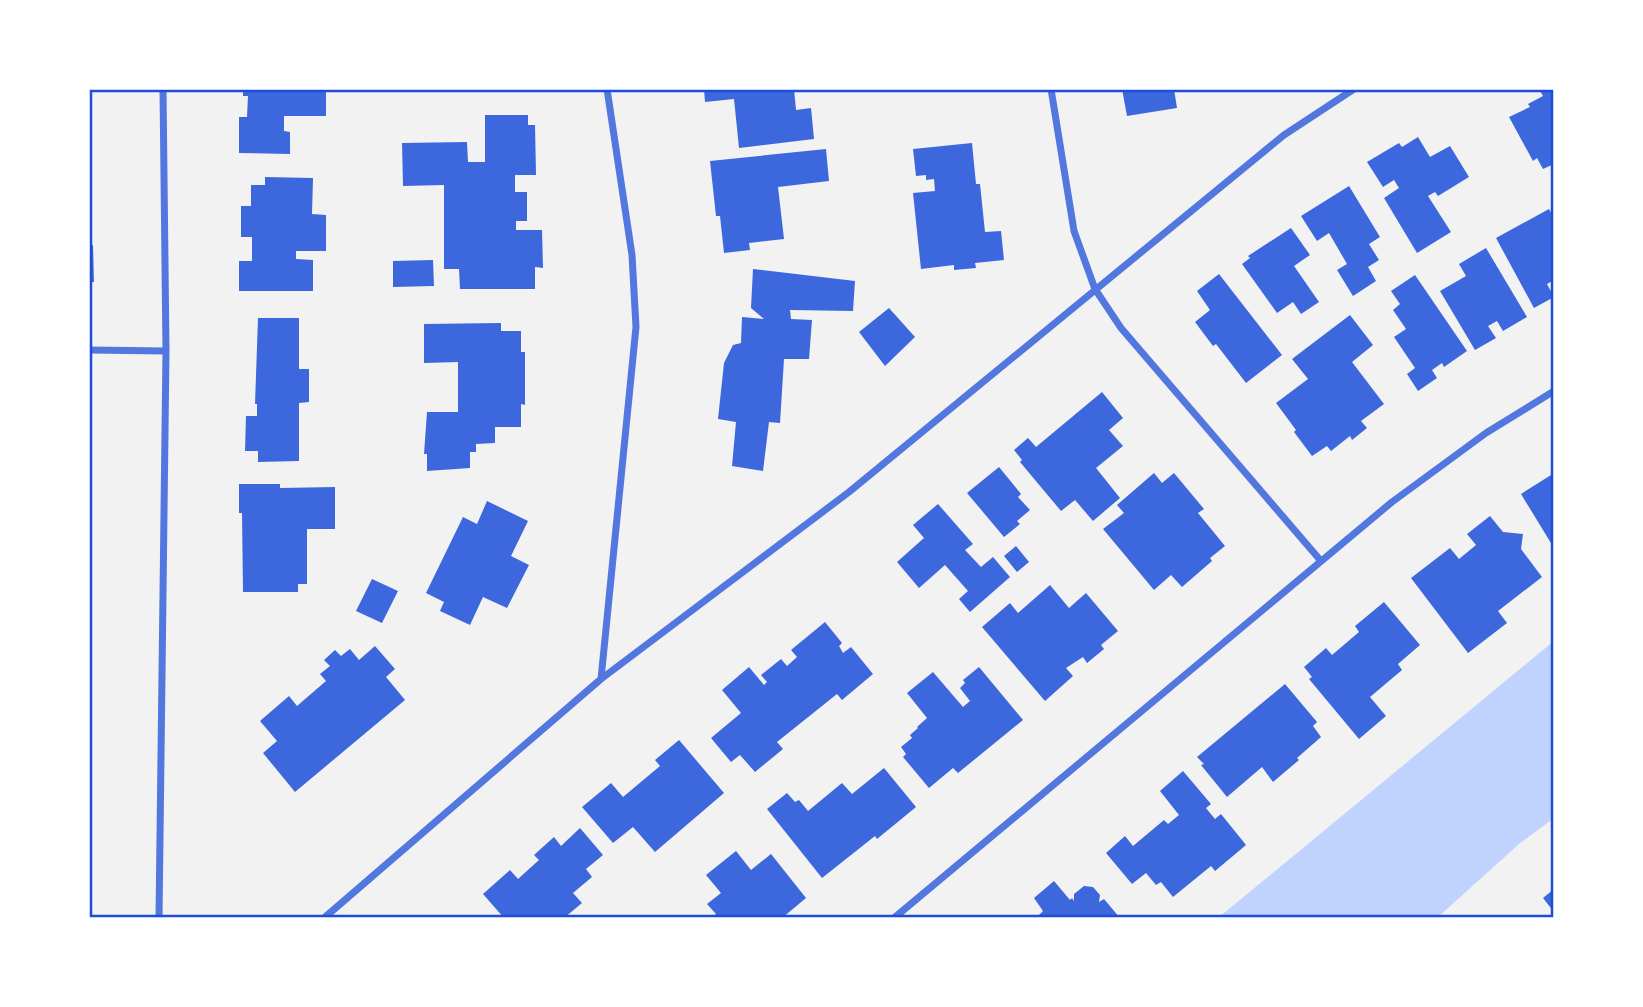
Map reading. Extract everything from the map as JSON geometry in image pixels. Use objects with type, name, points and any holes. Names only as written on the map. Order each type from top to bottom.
[{"type":"street","points":[[159,918],[166,351],[163,89]]},
{"type":"street","points":[[601,679],[636,327],[632,255],[607,89]]},
{"type":"street","points":[[1051,89],[1074,231],[1096,289],[1121,328],[1321,561]]},
{"type":"street","points":[[324,918],[601,679],[849,492],[1284,135],[1354,89]]},
{"type":"street","points":[[89,350],[166,351]]},
{"type":"street","points":[[894,918],[1437,467],[1554,391]]},
{"type":"water","points":[[1554,641],[1554,818],[1519,844],[1437,918],[1218,918]]},
{"type":"building","points":[[243,89],[326,89],[326,116],[284,116],[284,131],[290,132],[290,154],[239,153],[239,117],[247,117],[248,96],[243,96]]},
{"type":"building","points":[[704,89],[794,89],[796,110],[811,108],[814,139],[739,148],[734,99],[705,102]]},
{"type":"building","points":[[1122,89],[1174,89],[1177,108],[1127,116]]},
{"type":"building","points":[[1539,89],[1554,89],[1554,164],[1543,169],[1537,158],[1533,161],[1509,117],[1530,107],[1528,104],[1543,96]]},
{"type":"building","points":[[485,115],[528,115],[528,125],[535,125],[536,175],[515,175],[515,192],[527,192],[527,221],[516,221],[516,230],[542,230],[543,268],[535,267],[535,289],[460,289],[459,269],[444,269],[444,185],[403,186],[402,143],[467,142],[468,162],[485,162]]},
{"type":"building","points":[[1418,137],[1430,157],[1450,146],[1469,177],[1438,196],[1435,192],[1428,196],[1451,232],[1417,253],[1384,198],[1399,188],[1394,180],[1383,187],[1367,162],[1399,143],[1402,147]]},
{"type":"building","points":[[972,143],[985,232],[1001,231],[1004,260],[975,263],[976,268],[954,270],[954,265],[921,269],[913,193],[935,191],[934,179],[926,180],[926,175],[916,176],[913,149]]},
{"type":"building","points":[[826,149],[829,181],[778,187],[784,239],[749,243],[750,250],[724,253],[720,216],[716,216],[710,161]]},
{"type":"building","points":[[265,177],[313,178],[312,214],[326,215],[326,251],[296,251],[296,259],[313,260],[313,291],[239,291],[239,261],[252,261],[252,237],[241,237],[241,206],[251,206],[251,185],[265,185]]},
{"type":"building","points":[[1349,186],[1380,237],[1369,244],[1379,260],[1368,267],[1376,281],[1353,296],[1337,270],[1347,264],[1329,233],[1317,241],[1301,216]]},
{"type":"building","points":[[1549,209],[1554,218],[1554,280],[1547,284],[1554,297],[1534,308],[1496,238]]},
{"type":"building","points":[[1291,228],[1310,255],[1294,266],[1319,302],[1301,314],[1293,302],[1277,313],[1242,264],[1250,258],[1248,256]]},
{"type":"building","points":[[93,245],[94,282],[89,282],[89,246]]},
{"type":"building","points":[[1486,248],[1527,317],[1503,331],[1497,321],[1488,326],[1496,338],[1475,350],[1440,291],[1466,276],[1459,264]]},
{"type":"building","points":[[433,260],[434,286],[393,287],[393,261]]},
{"type":"building","points":[[753,269],[855,281],[853,311],[790,310],[791,319],[812,320],[809,359],[784,359],[780,423],[769,422],[763,471],[732,466],[736,422],[718,419],[724,363],[733,345],[741,343],[742,317],[764,319],[751,308]]},
{"type":"building","points":[[1219,274],[1282,355],[1246,383],[1195,322],[1210,310],[1197,291]]},
{"type":"building","points":[[1415,275],[1467,351],[1444,367],[1442,363],[1432,370],[1437,378],[1418,391],[1407,374],[1415,368],[1394,337],[1406,329],[1393,310],[1400,304],[1391,291]]},
{"type":"building","points":[[889,308],[915,337],[885,366],[859,332]]},
{"type":"building","points":[[1350,315],[1373,345],[1352,362],[1384,404],[1361,421],[1367,428],[1352,440],[1350,436],[1331,451],[1327,446],[1312,456],[1276,403],[1308,379],[1292,359]]},
{"type":"building","points":[[258,318],[299,318],[299,369],[309,369],[309,402],[299,403],[299,461],[258,462],[258,451],[245,451],[246,416],[257,416],[255,404]]},
{"type":"building","points":[[501,323],[501,331],[521,331],[521,352],[525,352],[525,405],[521,404],[521,427],[495,427],[495,443],[476,444],[476,452],[470,452],[470,468],[427,471],[427,454],[424,454],[427,412],[458,412],[458,362],[424,363],[424,324]]},
{"type":"building","points":[[1102,392],[1123,418],[1109,430],[1123,446],[1096,468],[1120,498],[1093,521],[1075,500],[1061,511],[1020,462],[1022,460],[1014,450],[1028,438],[1036,447]]},
{"type":"building","points":[[89,451],[92,451],[92,520],[89,520]]},
{"type":"building","points":[[999,467],[1021,494],[1018,497],[1030,510],[1017,521],[1020,524],[1004,537],[967,493]]},
{"type":"building","points":[[1154,473],[1162,483],[1174,473],[1204,509],[1198,513],[1225,546],[1182,587],[1171,575],[1154,590],[1103,529],[1124,513],[1117,505]]},
{"type":"building","points":[[1551,475],[1554,479],[1554,548],[1521,494]]},
{"type":"building","points":[[239,484],[280,484],[280,488],[335,487],[335,529],[307,529],[307,584],[298,584],[298,592],[243,592]]},
{"type":"building","points":[[487,501],[528,521],[511,556],[529,565],[507,608],[483,597],[470,625],[440,611],[444,602],[426,593],[463,517],[477,524]]},
{"type":"building","points":[[938,504],[973,544],[965,550],[981,567],[993,557],[1010,577],[970,612],[959,599],[968,591],[945,565],[919,588],[897,562],[924,538],[913,525]]},
{"type":"building","points":[[1490,516],[1503,532],[1523,534],[1521,549],[1542,577],[1498,611],[1507,623],[1468,653],[1411,578],[1450,548],[1459,559],[1476,545],[1467,534]]},
{"type":"building","points":[[1016,546],[1029,562],[1017,572],[1004,556]]},
{"type":"building","points":[[372,579],[398,591],[382,623],[356,611]]},
{"type":"building","points":[[1050,585],[1069,608],[1086,593],[1118,631],[1101,645],[1104,649],[1087,663],[1083,657],[1066,668],[1073,676],[1045,701],[982,627],[1010,603],[1018,613]]},
{"type":"building","points":[[1384,602],[1420,645],[1398,664],[1402,670],[1370,697],[1386,716],[1359,739],[1309,679],[1312,677],[1304,667],[1326,648],[1332,655],[1359,632],[1355,626]]},
{"type":"building","points":[[825,622],[842,643],[839,646],[843,653],[851,647],[873,674],[842,700],[837,694],[777,742],[783,749],[755,772],[740,755],[731,762],[711,738],[741,713],[722,690],[749,667],[764,685],[767,682],[761,675],[781,659],[787,666],[797,657],[791,650]]},
{"type":"building","points":[[375,646],[395,669],[386,677],[405,700],[295,792],[263,753],[277,741],[260,721],[289,696],[297,706],[326,681],[320,674],[330,666],[324,660],[335,650],[341,656],[350,649],[359,660]]},
{"type":"building","points":[[979,667],[1023,720],[958,773],[953,768],[929,788],[903,757],[906,754],[901,747],[912,738],[910,735],[927,718],[907,693],[933,672],[963,707],[970,701],[960,688],[965,683],[963,680]]},
{"type":"building","points":[[1285,684],[1317,722],[1313,726],[1321,737],[1273,782],[1262,767],[1227,797],[1197,757]]},
{"type":"building","points":[[679,740],[724,793],[655,852],[633,827],[613,843],[582,807],[611,783],[623,797],[660,766],[655,760]]},
{"type":"building","points":[[884,768],[916,807],[822,878],[767,809],[787,793],[795,802],[799,800],[808,811],[842,783],[852,794]]},
{"type":"building","points":[[1183,771],[1211,804],[1206,808],[1215,819],[1221,814],[1246,845],[1215,871],[1211,866],[1173,897],[1161,882],[1156,885],[1146,873],[1132,884],[1106,853],[1125,836],[1133,846],[1164,820],[1168,824],[1179,815],[1160,791]]},
{"type":"building","points":[[580,828],[603,855],[586,869],[592,877],[573,893],[582,903],[564,918],[504,918],[483,894],[510,870],[518,879],[539,860],[534,855],[554,837],[561,846]]},
{"type":"building","points":[[736,851],[751,870],[771,854],[806,898],[782,918],[715,918],[713,916],[716,914],[707,904],[721,893],[706,875]]},
{"type":"building","points":[[1054,881],[1070,900],[1072,898],[1074,901],[1074,894],[1084,886],[1093,887],[1100,895],[1099,902],[1104,899],[1120,918],[1090,918],[1087,915],[1084,918],[1036,918],[1043,911],[1034,898]]},
{"type":"building","points":[[1554,889],[1554,912],[1543,898]]}]
